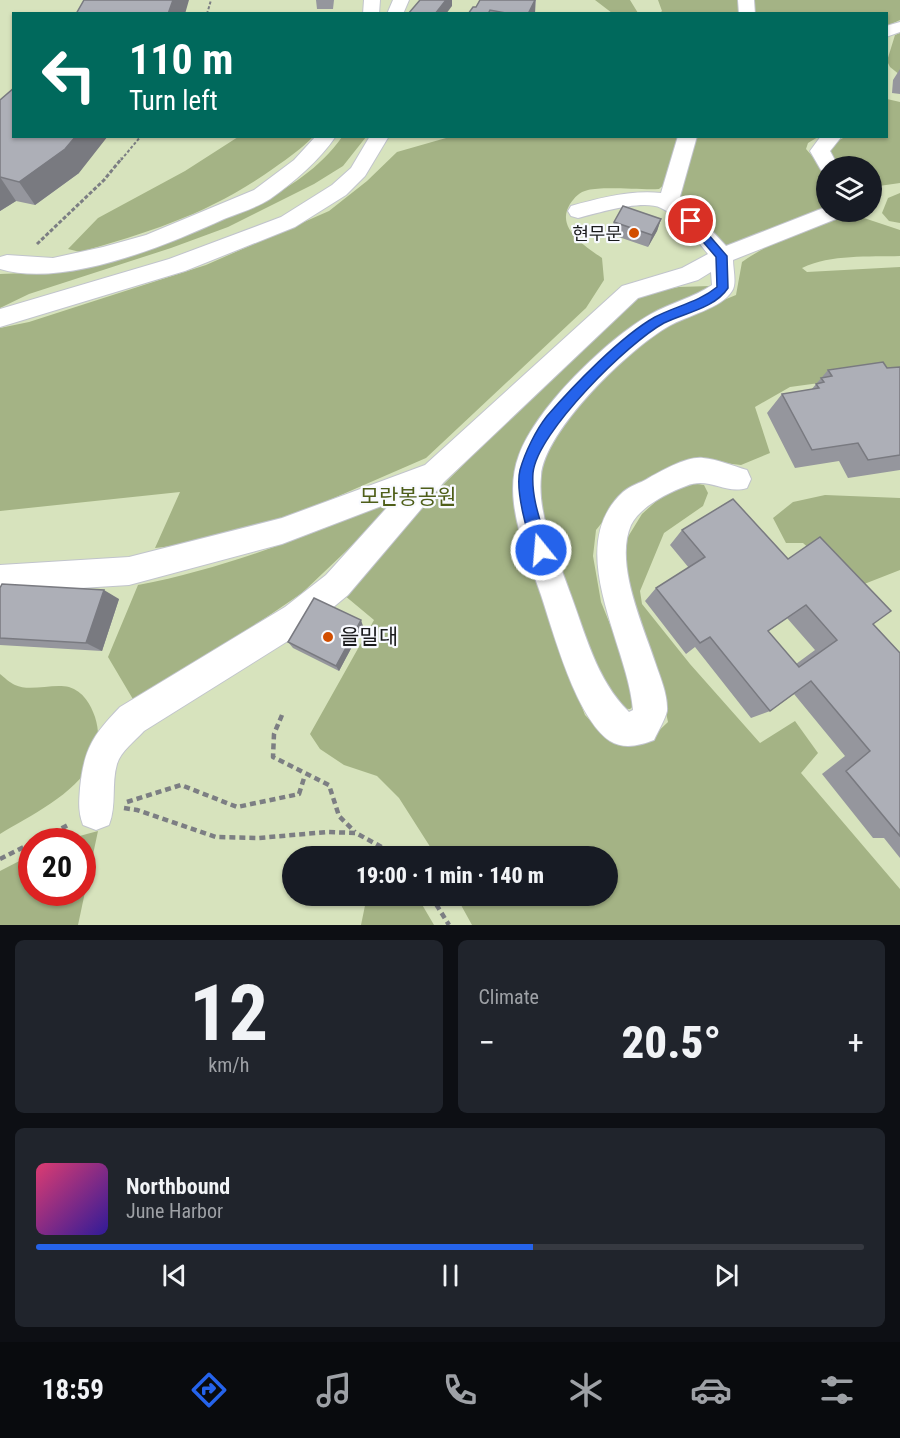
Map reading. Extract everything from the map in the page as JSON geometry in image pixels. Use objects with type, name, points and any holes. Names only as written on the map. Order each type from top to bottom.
[{"type":"lane","points":[[7,263],[53,266],[114,252],[181,230],[261,195],[301,164],[325,138]]},
{"type":"lane","points":[[0,318],[177,265],[288,222],[339,190],[358,172],[379,138]]},
{"type":"lane","points":[[668,202],[687,138]]},
{"type":"lane","points":[[823,156],[820,151],[831,138]]},
{"type":"lane","points":[[578,211],[629,199],[668,202],[691,221],[722,256],[723,288],[711,298],[659,321],[622,347],[551,422],[526,472],[534,527],[571,639],[596,696],[611,719],[622,729],[642,728],[650,711],[648,690],[615,587],[611,551],[618,520],[634,500],[678,476],[701,469],[737,479]]},
{"type":"lane","points":[[104,809],[100,762],[111,741],[132,718],[286,624],[337,585],[435,473],[630,292],[690,274],[722,256],[816,219]]},
{"type":"lane","points":[[0,579],[129,571],[282,531],[435,473]]},
{"type":"path","points":[[40,242],[104,180],[139,138]]},
{"type":"path","points":[[282,715],[274,734],[273,757],[329,785],[339,816],[356,833],[380,846]]},
{"type":"path","points":[[63,828],[104,809],[181,784],[237,807],[299,794],[305,775]]},
{"type":"path","points":[[104,809],[137,810],[216,837],[259,838],[327,832],[356,833]]},
{"type":"path","points":[[0,859],[18,850]]},
{"type":"path","points":[[437,906],[449,925]]},
{"type":"green space","name":"모란봉공원","points":[[0,0],[900,0],[900,925],[0,925]]},
{"type":"green space","points":[[595,0],[630,0],[637,12],[611,12]]},
{"type":"green space","points":[[658,0],[741,0],[740,12],[662,11]]},
{"type":"green space","points":[[750,0],[900,0],[900,20],[888,26],[888,12],[754,12]]},
{"type":"green space","points":[[900,33],[900,75],[888,63],[895,35]]},
{"type":"green space","points":[[888,99],[900,102],[900,183],[882,186],[882,156],[830,156],[833,143],[843,138],[888,138]]},
{"type":"green space","points":[[236,138],[312,138],[251,184],[204,209],[157,228],[80,252],[68,249],[98,218],[185,171]]},
{"type":"green space","points":[[341,138],[365,138],[343,166],[314,184],[228,227],[29,294],[0,308],[0,274],[48,272],[80,266],[206,224],[282,191],[324,158]]},
{"type":"green space","points":[[446,138],[683,138],[667,182],[659,189],[595,189],[582,192],[574,199],[566,213],[566,221],[574,236],[602,258],[604,280],[586,308],[426,458],[288,518],[198,543],[155,548],[180,492],[0,511],[0,328],[29,322],[206,265],[329,211],[367,181],[397,152]]},
{"type":"green space","points":[[696,138],[816,138],[808,143],[806,149],[816,160],[816,213],[737,246],[728,247],[690,216],[680,199]]},
{"type":"green space","points":[[900,193],[900,223],[889,221],[882,213],[888,198]]},
{"type":"green space","points":[[822,222],[876,222],[900,230],[900,256],[838,258],[802,268],[807,272],[900,267],[900,372],[790,387],[755,407],[770,453],[741,465],[716,462],[621,499],[596,530],[593,556],[601,602],[633,681],[638,702],[630,709],[616,708],[602,694],[538,525],[537,472],[566,421],[584,398],[634,347],[665,324],[736,295],[742,262],[781,239]]},
{"type":"green space","points":[[710,286],[716,291],[654,318],[521,465],[558,646],[585,715],[606,737],[648,741],[668,722],[662,693],[623,569],[626,540],[642,514],[663,495],[691,483],[704,485],[708,493],[703,506],[664,533],[640,591],[642,604],[690,664],[760,743],[795,721],[818,753],[801,773],[900,889],[900,925],[472,925],[462,906],[618,906],[618,846],[430,846],[399,798],[377,776],[344,765],[320,749],[310,734],[374,620],[344,595],[423,505],[570,353],[630,301],[653,292],[679,287]]},
{"type":"green space","points":[[825,495],[900,498],[900,570],[854,588],[803,543],[786,543],[773,518],[793,502]]},
{"type":"green space","points":[[395,500],[385,514],[302,593],[137,706],[108,657],[138,585],[237,560]]},
{"type":"green space","points":[[0,674],[11,683],[21,687],[63,686],[74,689],[89,703],[95,717],[98,738],[94,757],[84,774],[70,789],[35,814],[0,834]]},
{"type":"green space","points":[[18,862],[18,906],[82,906],[78,925],[0,925],[0,871]]},
{"type":"green space","points":[[365,906],[423,906],[434,925],[361,925]]},
{"type":"building","points":[[84,0],[173,0],[169,12],[77,12]]},
{"type":"building","points":[[420,0],[446,0],[437,12],[410,12]]},
{"type":"building","points":[[480,0],[535,0],[529,12],[490,10],[489,12],[469,12],[473,7],[476,7]]},
{"type":"building","points":[[12,90],[12,138],[74,138],[65,149],[19,182],[0,177],[0,100]]},
{"type":"building","points":[[623,206],[661,219],[652,235],[614,222]]},
{"type":"building","points":[[883,362],[887,368],[900,367],[900,455],[868,460],[858,443],[812,450],[782,394],[819,388],[816,384],[824,382],[821,378],[832,376],[828,370]]},
{"type":"building","points":[[733,499],[788,559],[820,537],[891,611],[873,624],[900,653],[900,836],[846,771],[870,751],[811,681],[770,711],[710,637],[700,643],[656,588],[705,557],[682,530]],"holes":[[[806,605],[837,640],[799,667],[768,631]]]},
{"type":"building","points":[[2,584],[104,590],[86,643],[0,638],[0,588]]},
{"type":"building","name":"을밀대","points":[[314,598],[361,620],[336,666],[288,642]]},
{"type":"place","name":"현무문","points":[[634,233]]},
{"type":"place","name":"을밀대","points":[[328,637]]},
{"type":"route","points":[[541,550],[528,498],[526,472],[551,422],[622,347],[659,321],[711,298],[723,288],[722,256],[691,221]]}]
